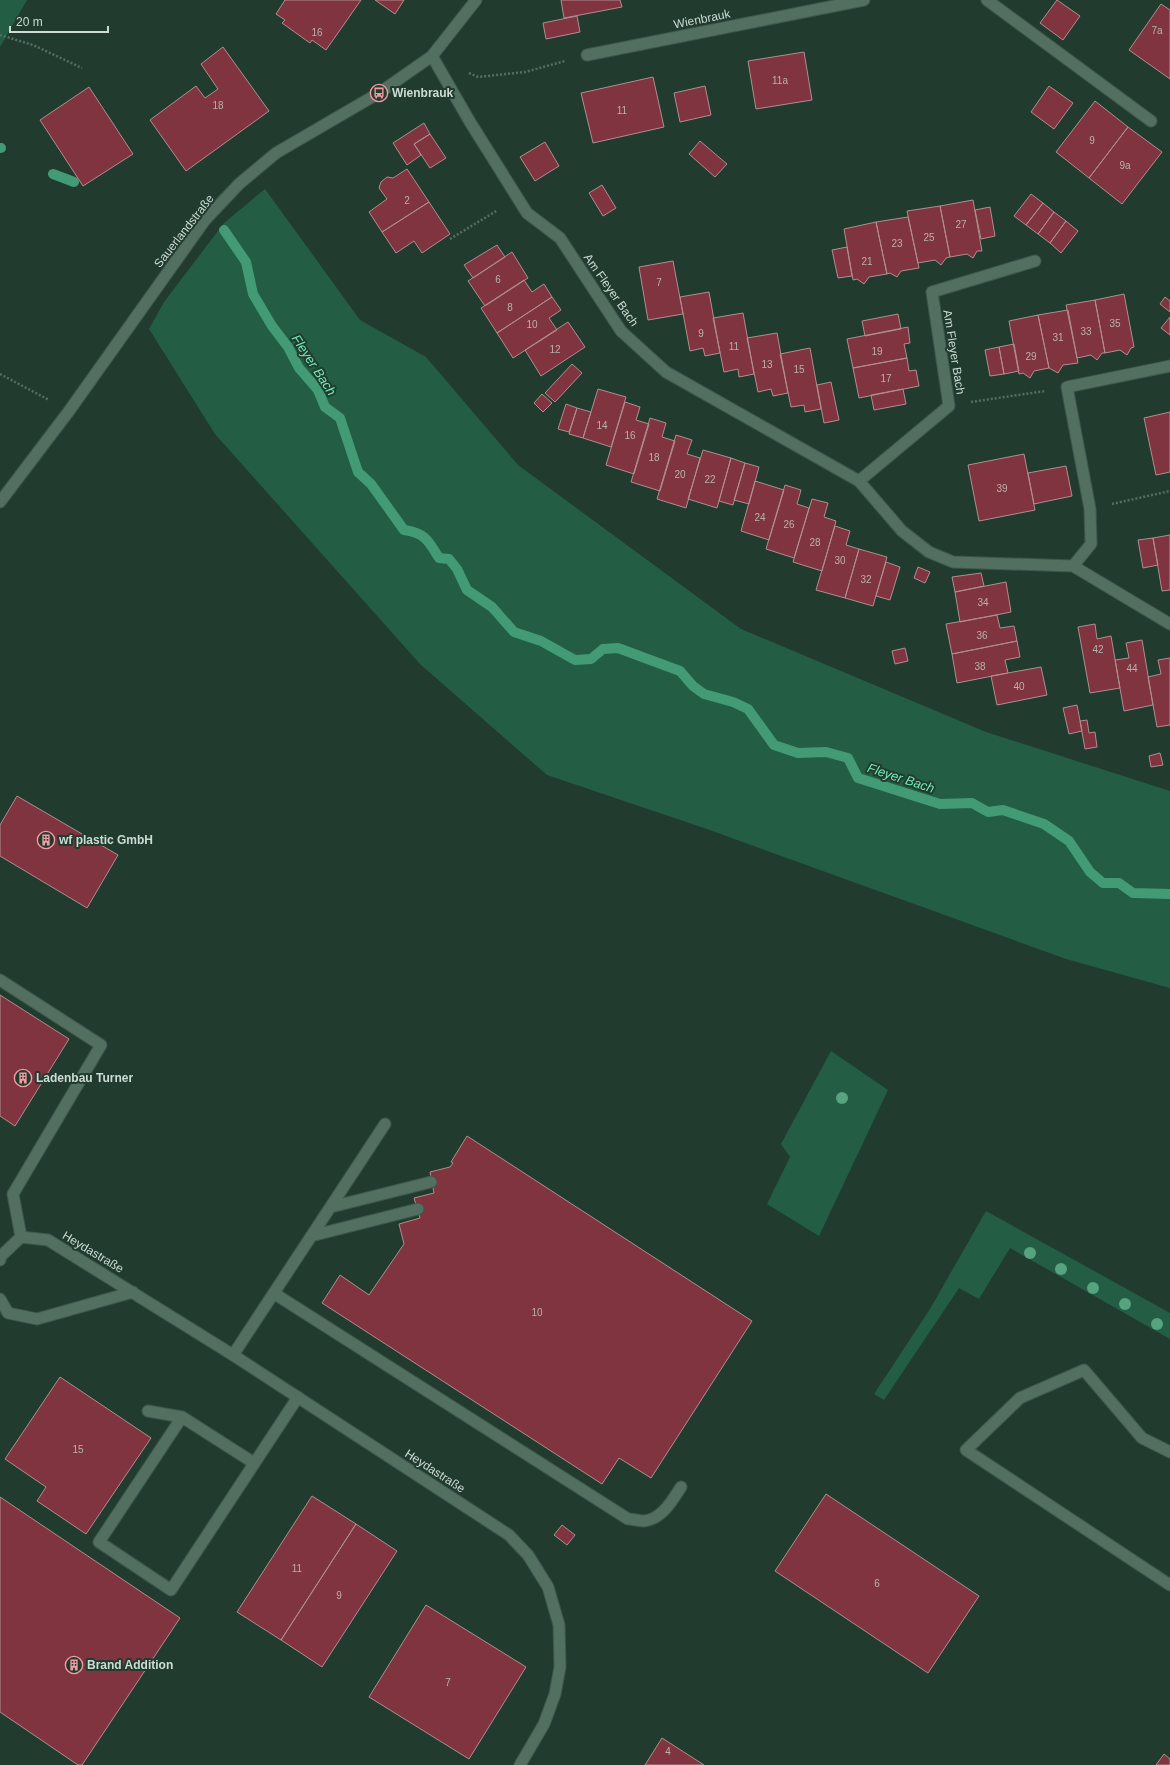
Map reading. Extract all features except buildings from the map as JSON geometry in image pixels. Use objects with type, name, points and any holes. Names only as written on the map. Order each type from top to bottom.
[{"type":"street","name":"Sauerlandstraße","points":[[0,502],[69,411],[205,220],[239,184],[276,153],[379,94],[432,56],[476,0]]},
{"type":"street","name":"Wienbrauk","points":[[587,55],[864,0]]},
{"type":"street","points":[[987,0],[1152,121]]},
{"type":"street","name":"Am Fleyer Bach","points":[[432,56],[470,122],[527,213],[560,238],[621,331],[666,372],[859,481],[902,531],[929,552],[953,562],[1073,566],[1170,624]]},
{"type":"street","name":"Am Fleyer Bach","points":[[859,481],[949,406],[932,292],[1035,261]]},
{"type":"street","points":[[1073,566],[1091,544],[1090,509],[1067,387],[1170,366]]},
{"type":"street","points":[[0,980],[101,1045],[13,1194],[21,1237],[1,1256],[0,1260]]},
{"type":"street","points":[[233,1355],[275,1294],[311,1236],[385,1124]]},
{"type":"street","points":[[331,1207],[431,1182]]},
{"type":"street","points":[[311,1236],[418,1209]]},
{"type":"street","name":"Heydastraße","points":[[21,1237],[48,1240],[233,1355],[509,1535],[528,1556],[548,1587],[559,1625],[560,1667],[555,1694],[544,1724],[520,1765]]},
{"type":"street","points":[[0,1299],[8,1313],[37,1319],[133,1292]]},
{"type":"street","points":[[275,1294],[628,1518],[644,1521],[658,1516],[671,1502],[681,1487]]},
{"type":"street","points":[[1170,1452],[1142,1438],[1084,1370],[1020,1398],[966,1450],[1170,1585]]},
{"type":"street","points":[[182,1417],[99,1542],[171,1590],[298,1397]]},
{"type":"street","points":[[148,1411],[182,1417],[254,1463]]},
{"type":"path","points":[[0,35],[33,45],[82,68]]},
{"type":"path","points":[[432,56],[478,77],[525,72],[587,55]]},
{"type":"path","points":[[450,239],[517,198]]},
{"type":"path","points":[[0,374],[69,411]]},
{"type":"path","points":[[949,406],[1067,387]]},
{"type":"path","points":[[1090,509],[1170,491]]},
{"type":"green space","points":[[0,0],[27,0],[0,47]]},
{"type":"green space","points":[[265,189],[360,320],[426,357],[518,465],[741,629],[986,732],[1170,791],[1170,988],[1066,959],[707,829],[547,775],[420,664],[215,434],[149,329],[164,302],[224,223]]},
{"type":"green space","points":[[831,1051],[888,1090],[819,1236],[767,1204],[790,1157],[781,1144]]},
{"type":"green space","points":[[986,1211],[1170,1313],[1170,1339],[1010,1248],[979,1299],[959,1288],[884,1400],[874,1394],[930,1309]]},
{"type":"waterway","name":"Fleyer Bach","points":[[53,174],[74,182]]},
{"type":"waterway","name":"Fleyer Bach","points":[[224,230],[246,262],[253,294],[272,326],[288,347],[299,368],[318,390],[325,407],[340,418],[358,472],[371,484],[404,530],[421,535],[429,542],[439,558],[449,559],[457,569],[467,590],[492,607],[514,632],[541,641],[575,660],[591,659],[603,649],[618,648],[680,671],[693,686],[704,694],[733,702],[748,709],[774,745],[798,753],[826,752],[848,758],[858,778],[940,804],[972,803],[988,812],[1003,810],[1044,824],[1069,841],[1090,872],[1103,883],[1119,883],[1133,893],[1170,894]]},
{"type":"place","name":"Wienbrauk","points":[[379,93]]},
{"type":"place","name":"wf plastic GmbH","points":[[46,840]]},
{"type":"place","name":"Ladenbau Turner","points":[[23,1078]]},
{"type":"place","name":"Brand Addition","points":[[74,1665]]}]
